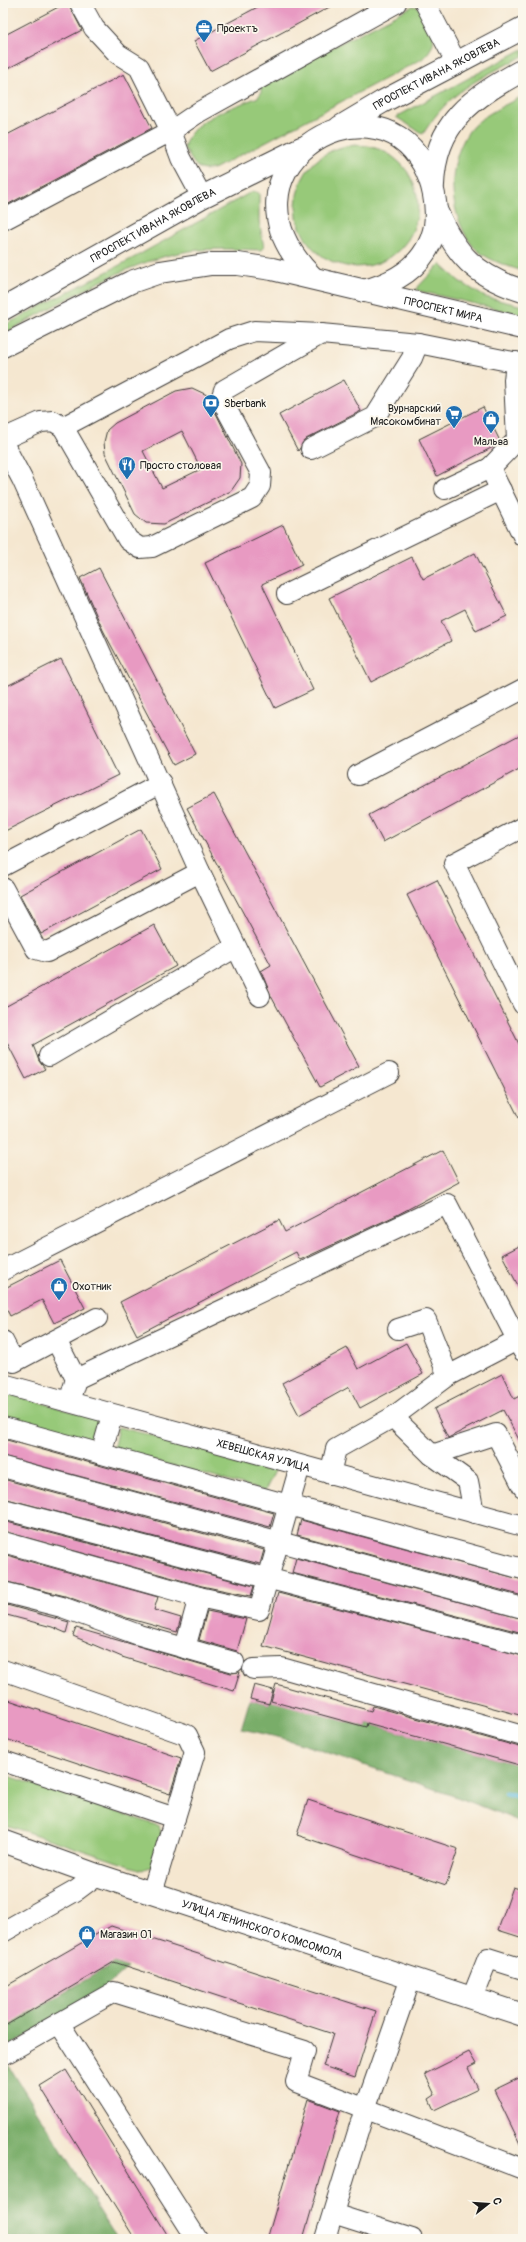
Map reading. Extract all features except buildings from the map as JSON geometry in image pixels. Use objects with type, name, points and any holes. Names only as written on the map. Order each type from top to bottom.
[{"type":"main road","name":"ПРОСПЕКТ ИВАНА ЯКОВЛЕВА","points":[[3,309],[202,197],[305,146],[382,102],[457,64],[523,28]]},
{"type":"main road","points":[[364,291],[386,285],[405,275],[420,261],[430,244],[435,226],[433,166],[438,146],[449,127],[463,110],[484,94],[523,70]]},
{"type":"main road","points":[[330,132],[350,127],[368,127],[385,131],[404,141],[417,154],[456,250],[469,264],[483,275],[523,292]]},
{"type":"main road","points":[[305,146],[284,174],[278,192],[277,212],[280,229],[287,246],[296,262],[313,278]]},
{"type":"main road","points":[[3,346],[131,282],[160,272],[186,266],[238,264],[272,269],[313,278]]},
{"type":"main road","name":"ПРОСПЕКТ МИРА","points":[[313,278],[338,286],[523,328]]},
{"type":"main road","name":"УЛИЦА ЛЕНИНСКОГО КОМСОМОЛА","points":[[3,1841],[97,1875],[523,2015]]},
{"type":"street","points":[[80,3],[94,28],[118,54],[139,67],[171,131],[181,158],[202,197]]},
{"type":"street","points":[[3,220],[171,131],[199,112],[396,3]]},
{"type":"street","points":[[425,3],[457,64]]},
{"type":"street","points":[[63,427],[229,339],[254,331],[321,334],[418,343],[519,363],[514,380],[517,440],[490,468],[445,489]]},
{"type":"street","points":[[3,439],[41,422],[53,421],[63,427],[128,540],[140,548],[152,546],[252,498],[260,486],[261,473],[221,399],[224,390],[321,334]]},
{"type":"street","points":[[311,450],[375,417],[412,358],[418,343]]},
{"type":"street","points":[[3,443],[22,479],[200,872],[260,996]]},
{"type":"street","points":[[490,468],[523,536]]},
{"type":"street","points":[[287,594],[501,490]]},
{"type":"street","points":[[358,775],[523,689]]},
{"type":"street","points":[[3,866],[161,783]]},
{"type":"street","points":[[523,827],[454,863],[516,974],[523,1004]]},
{"type":"street","points":[[3,888],[36,949],[47,952],[200,872]]},
{"type":"street","points":[[49,1056],[236,947]]},
{"type":"street","points":[[3,1270],[389,1072]]},
{"type":"street","points":[[76,1379],[447,1204],[519,1336],[448,1376],[393,1417],[336,1449],[330,1474]]},
{"type":"street","points":[[6,1386],[14,1362],[96,1318]]},
{"type":"street","points":[[398,1329],[426,1320],[448,1376]]},
{"type":"street","points":[[56,1340],[76,1379],[69,1403]]},
{"type":"street","points":[[3,1341],[14,1362]]},
{"type":"street","name":"ХЕВЕШСКАЯ УЛИЦА","points":[[6,1386],[523,1525]]},
{"type":"street","points":[[101,1454],[112,1415]]},
{"type":"street","points":[[393,1417],[432,1455],[468,1481],[474,1513]]},
{"type":"street","points":[[3,1428],[289,1507],[523,1569]]},
{"type":"street","points":[[432,1455],[496,1434],[523,1487]]},
{"type":"street","points":[[3,1542],[199,1597],[259,1610],[300,1466]]},
{"type":"street","points":[[3,1467],[523,1608]]},
{"type":"street","points":[[3,1509],[523,1645]]},
{"type":"street","points":[[3,1592],[62,1607],[140,1635],[234,1662]]},
{"type":"street","points":[[185,1648],[199,1597]]},
{"type":"street","points":[[253,1669],[282,1668],[523,1736]]},
{"type":"street","points":[[3,1670],[187,1735],[195,1752],[152,1893]]},
{"type":"street","points":[[3,1761],[175,1818]]},
{"type":"street","points":[[3,1932],[77,1890],[97,1875]]},
{"type":"street","points":[[472,1998],[488,1958],[523,1969]]},
{"type":"street","points":[[325,2239],[365,2109],[411,1978]]},
{"type":"street","points":[[4,2052],[114,1992],[305,2051],[296,2082],[523,2169]]},
{"type":"street","points":[[59,2023],[197,2239]]},
{"type":"street","points":[[333,2214],[412,2239]]},
{"type":"green space","points":[[413,6],[418,7],[433,33],[434,39],[432,45],[429,52],[422,59],[216,168],[204,170],[196,166],[193,162],[184,148],[188,138],[203,122],[225,110],[258,97],[261,93],[261,84]]},
{"type":"green space","points":[[523,49],[523,56],[479,79],[455,96],[433,119],[423,134],[396,117]]},
{"type":"green space","points":[[523,96],[523,271],[489,258],[472,245],[458,218],[454,203],[453,188],[456,159],[469,131],[487,115]]},
{"type":"green space","points":[[357,145],[369,146],[380,150],[391,155],[400,163],[408,172],[413,183],[417,194],[417,218],[413,229],[408,240],[400,249],[391,257],[380,262],[369,266],[357,267],[345,266],[334,262],[323,257],[314,249],[306,240],[301,229],[297,218],[296,206],[297,194],[301,183],[306,172],[314,163],[323,155],[334,150],[345,146]]},
{"type":"green space","points":[[253,191],[259,193],[259,221],[264,247],[261,250],[215,249],[181,252],[149,261],[106,279],[3,334],[3,326],[135,257]]},
{"type":"green space","points":[[440,264],[459,281],[485,297],[523,306],[523,315],[415,290]]},
{"type":"green space","points":[[3,1392],[102,1420],[97,1446],[3,1418]]},
{"type":"green space","points":[[118,1427],[277,1467],[265,1491],[113,1450]]},
{"type":"green space","points":[[250,1699],[269,1704],[270,1700],[366,1727],[367,1723],[523,1766],[523,1823],[448,1794],[324,1751],[274,1736],[241,1729]]},
{"type":"green space","points":[[3,1774],[159,1826],[163,1838],[154,1865],[142,1870],[3,1824]]},
{"type":"green space","points":[[114,1963],[127,1968],[101,1992],[3,2050],[3,2029]]},
{"type":"green space","points":[[9,2066],[117,2239],[3,2239],[3,2067]]},
{"type":"waterway","points":[[506,1793],[523,1798]]},
{"type":"place","name":"Проектъ","points":[[204,43]]},
{"type":"place","name":"Sberbank","points":[[211,418]]},
{"type":"place","name":"Вурнарский Мясокомбинат","points":[[454,429]]},
{"type":"place","name":"Мальва","points":[[491,434]]},
{"type":"place","name":"Просто столовая","points":[[127,480]]},
{"type":"place","name":"Охотник","points":[[59,1301]]},
{"type":"place","name":"Магазин 01","points":[[87,1949]]}]
